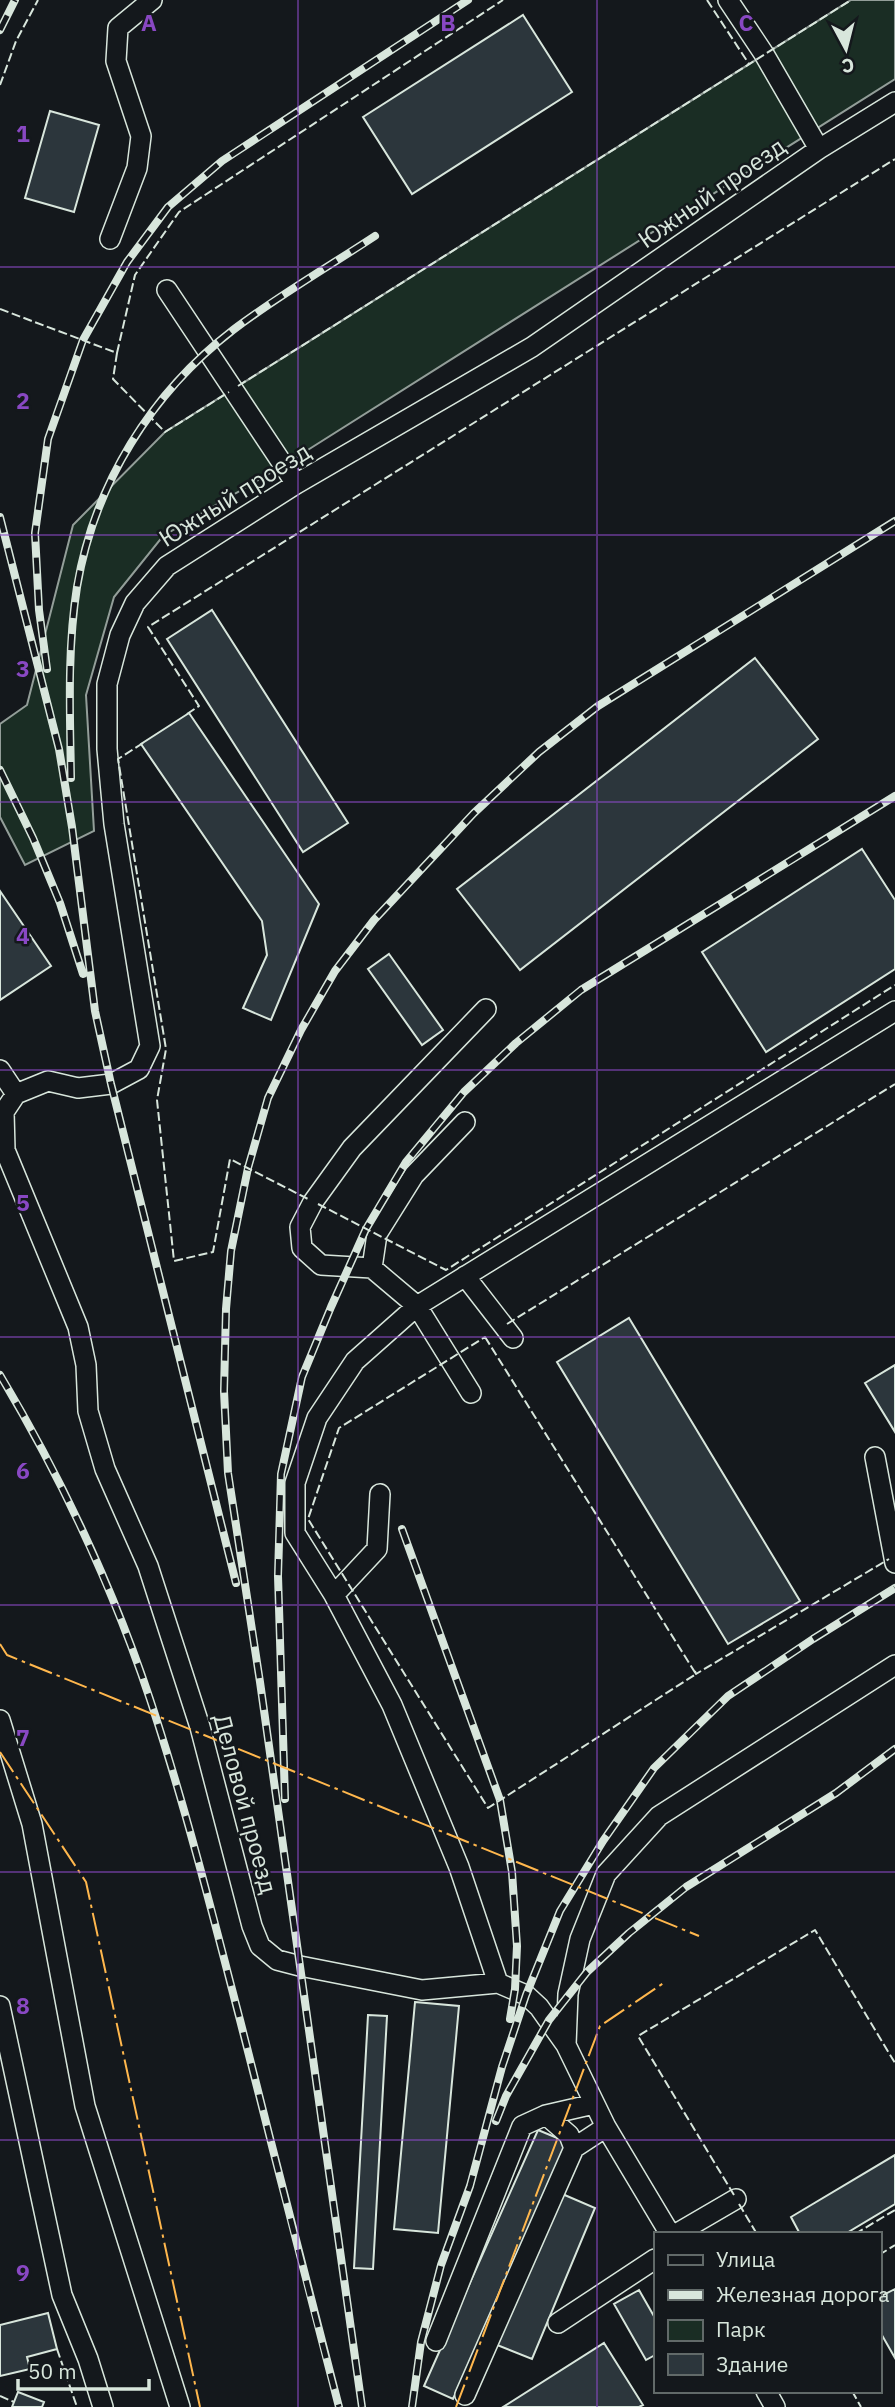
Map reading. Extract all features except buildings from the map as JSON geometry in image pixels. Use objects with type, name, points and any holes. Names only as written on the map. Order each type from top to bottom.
[{"type":"street","points":[[110,239],[137,168],[141,136],[116,61],[118,28],[152,0]]},
{"type":"street","points":[[728,0],[765,54],[819,149]]},
{"type":"street","name":"Южный проезд","points":[[16,1094],[48,1081],[78,1088],[111,1084],[139,1069],[150,1046],[114,824],[107,749],[107,684],[120,635],[135,603],[167,566],[296,484],[532,347],[819,149],[895,102]]},
{"type":"street","points":[[167,290],[296,484]]},
{"type":"street","points":[[471,1393],[417,1306],[372,1268],[321,1265],[302,1248],[300,1227],[313,1202],[352,1148],[486,1009]]},
{"type":"street","points":[[498,1983],[459,1867],[392,1704],[334,1595],[295,1534],[295,1483],[317,1418],[355,1361],[417,1306],[895,1011]]},
{"type":"street","points":[[0,1070],[16,1094]]},
{"type":"street","name":"Деловой проезд","points":[[16,1094],[4,1112],[5,1150],[78,1327],[86,1364],[88,1411],[105,1469],[148,1566],[200,1727],[252,1926],[260,1945],[277,1960],[422,1990],[498,1983],[526,1994],[539,2007],[566,2045],[606,2127],[669,2232]]},
{"type":"street","points":[[372,1268],[377,1234],[414,1175],[466,1122]]},
{"type":"street","points":[[465,1276],[513,1338]]},
{"type":"street","points":[[875,1457],[895,1563]]},
{"type":"street","points":[[334,1595],[377,1549],[380,1494]]},
{"type":"street","points":[[566,2045],[568,1994],[580,1939],[606,1874],[659,1815],[895,1665]]},
{"type":"street","points":[[0,1720],[32,1824],[85,2106],[180,2407]]},
{"type":"street","points":[[0,2006],[62,2295],[88,2359],[103,2407]]},
{"type":"street","points":[[436,2342],[522,2126],[546,2115],[594,2104]]},
{"type":"street","points":[[546,2115],[569,2135],[574,2148]]},
{"type":"street","points":[[465,2395],[574,2148],[606,2127]]},
{"type":"street","points":[[679,2232],[736,2199]]},
{"type":"street","points":[[558,2323],[654,2260]]},
{"type":"green space","points":[[851,0],[895,0],[895,79],[284,465],[163,536],[114,597],[86,695],[94,831],[25,865],[0,817],[0,724],[27,705],[73,525],[165,432]]},
{"type":"railway","points":[[0,30],[15,0]]},
{"type":"railway","points":[[47,669],[39,610],[35,533],[48,439],[83,340],[127,262],[168,207],[222,161],[468,0]]},
{"type":"railway","points":[[71,778],[70,659],[77,587],[85,549],[112,477],[152,412],[176,382],[203,355],[268,305],[375,236]]},
{"type":"railway","points":[[0,517],[59,749],[72,827],[95,1011],[111,1084],[236,1583]]},
{"type":"railway","points":[[362,2407],[228,1473],[224,1391],[226,1309],[231,1251],[248,1168],[268,1098],[301,1030],[335,971],[374,920],[474,813],[539,752],[598,706],[895,521]]},
{"type":"railway","points":[[0,770],[33,838],[60,903],[83,974]]},
{"type":"railway","points":[[285,1799],[278,1576],[281,1474],[302,1377],[366,1229],[406,1162],[464,1092],[516,1043],[581,990],[895,796]]},
{"type":"railway","points":[[0,1375],[47,1458],[89,1545],[126,1634],[158,1724],[211,1908],[339,2407]]},
{"type":"railway","points":[[402,1529],[500,1800],[512,1872],[517,1946],[515,1989],[510,2019]]},
{"type":"railway","points":[[412,2407],[421,2342],[441,2265],[470,2186],[502,2067],[526,1995],[560,1911],[603,1841],[654,1768],[728,1696],[895,1588]]},
{"type":"railway","points":[[496,2121],[506,2096],[549,2020],[587,1972],[629,1933],[686,1887],[836,1793],[895,1749]]},
{"type":"fence","points":[[0,85],[16,41],[38,0]]},
{"type":"fence","points":[[117,353],[135,275],[179,212],[503,0]]},
{"type":"fence","points":[[707,0],[749,64]]},
{"type":"fence","points":[[238,386],[851,0]]},
{"type":"fence","points":[[187,714],[199,706],[148,627],[895,159]]},
{"type":"fence","points":[[0,309],[117,353],[113,379],[165,432],[229,392]]},
{"type":"fence","points":[[143,743],[118,759],[166,1049],[157,1100],[174,1261],[213,1252],[230,1159],[308,1199]]},
{"type":"fence","points":[[318,1204],[446,1270],[895,985]]},
{"type":"fence","points":[[507,1324],[895,1084]]},
{"type":"fence","points":[[485,1337],[696,1674],[488,1808],[308,1519],[339,1428],[485,1337]]},
{"type":"fence","points":[[695,1671],[696,1674],[889,1559]]},
{"type":"fence","points":[[734,2195],[638,2036],[815,1930],[895,2063]]},
{"type":"fence","points":[[739,2204],[756,2232]]},
{"type":"fence","points":[[858,2232],[895,2210]]},
{"type":"fence","points":[[881,2254],[895,2245]]},
{"type":"fence","points":[[57,2349],[77,2407]]},
{"type":"fence","points":[[853,2393],[861,2407]]},
{"type":"fence","points":[[0,2396],[14,2402]]},
{"type":"power","points":[[0,1644],[7,1655],[699,1936]]},
{"type":"power","points":[[0,1752],[86,1882],[200,2407]]},
{"type":"power","points":[[456,2407],[600,2026],[665,1982]]}]
